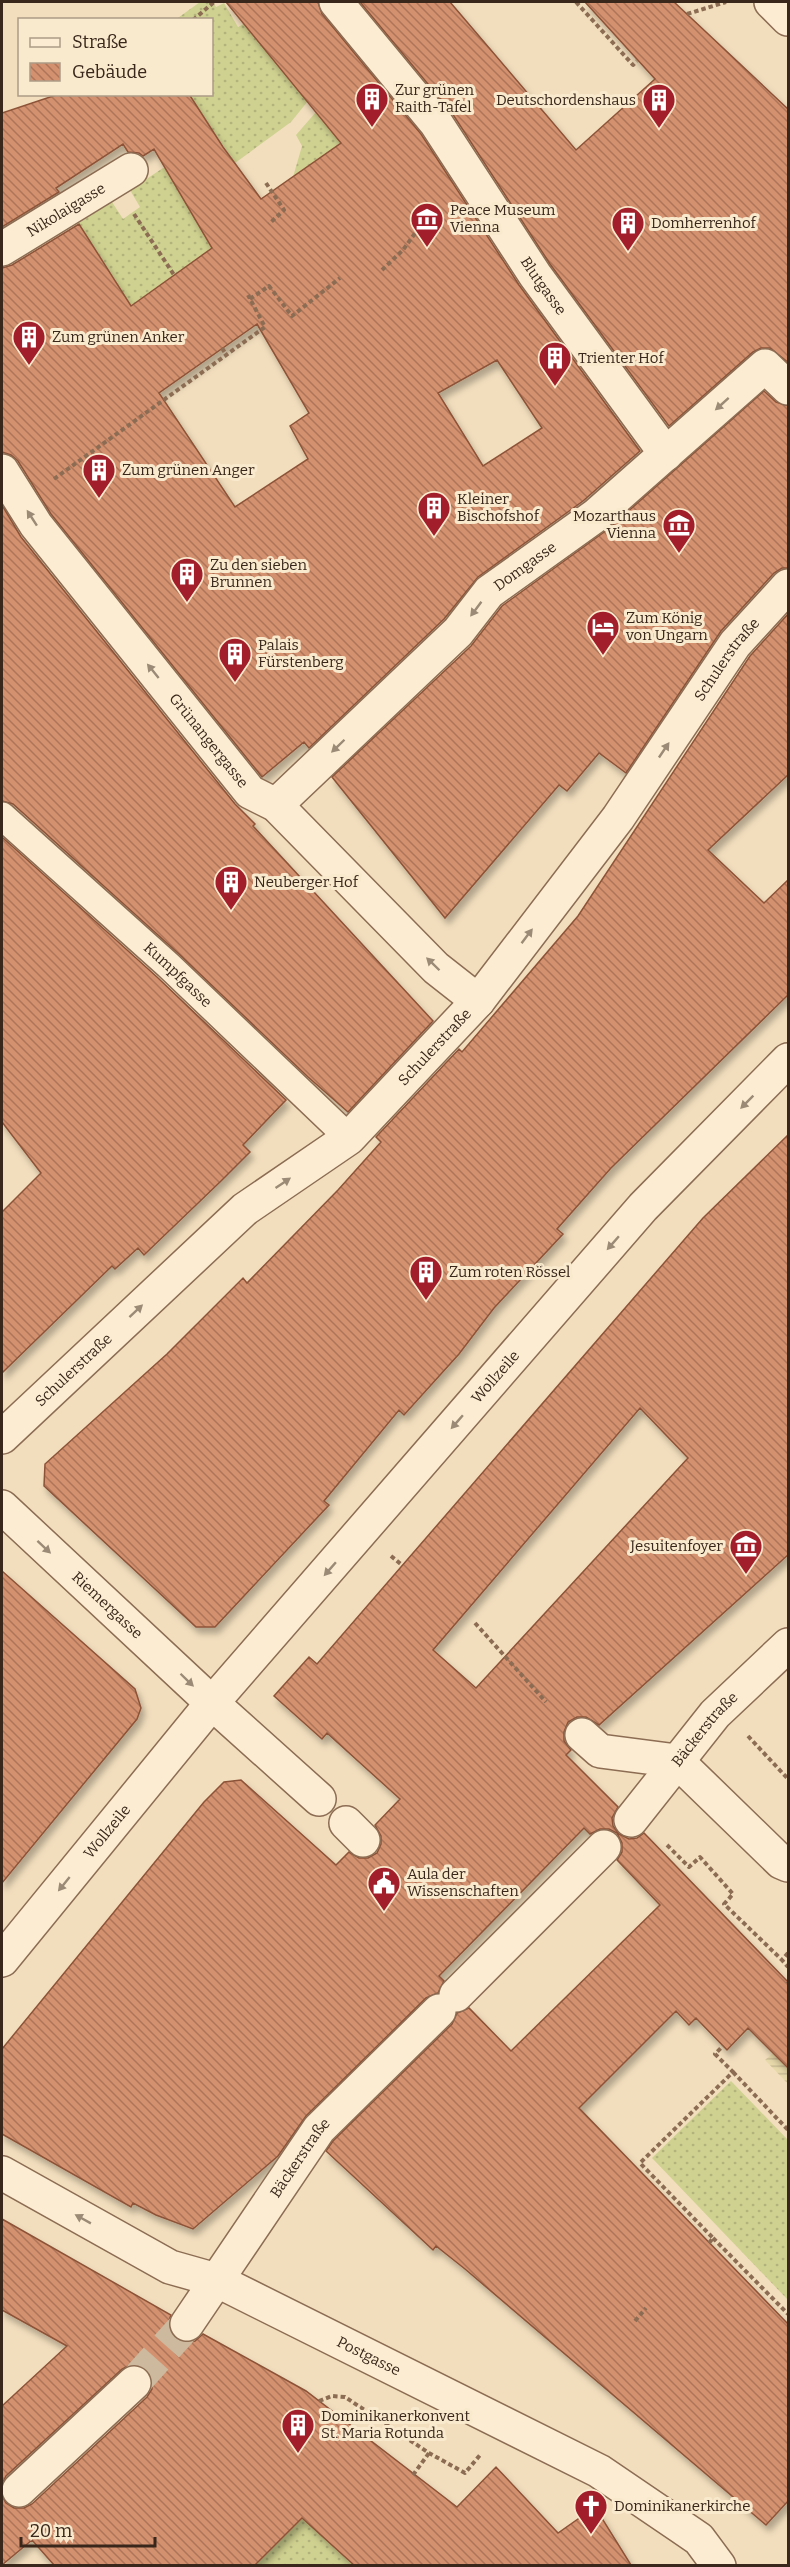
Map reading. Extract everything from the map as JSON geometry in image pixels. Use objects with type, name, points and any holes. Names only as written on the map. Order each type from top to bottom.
[{"type":"street","name":"Blutgasse","points":[[336,2],[436,123],[535,275],[666,454]]},
{"type":"street","points":[[771,2],[789,19]]},
{"type":"street","name":"Nikolaigasse","points":[[2,249],[131,170]]},
{"type":"street","name":"Domgasse","points":[[276,805],[458,632],[489,592],[595,516],[765,366],[789,388]]},
{"type":"street","name":"Grünangergasse","points":[[2,471],[36,525],[250,792],[276,805],[436,968],[478,1001]]},
{"type":"street","name":"Schulerstraße","points":[[2,1437],[245,1209],[349,1138],[478,1001],[618,818],[735,644],[789,586]]},
{"type":"street","name":"Wollzeile","points":[[2,1960],[212,1704],[643,1208],[789,1060]]},
{"type":"street","name":"Riemergasse","points":[[2,1507],[212,1704]]},
{"type":"street","name":"Bäckerstraße","points":[[631,1820],[721,1708],[789,1645]]},
{"type":"street","points":[[212,1704],[320,1799]]},
{"type":"street","points":[[582,1736],[600,1751],[677,1761],[785,1864]]},
{"type":"street","name":"Bäckerstraße","points":[[187,2324],[319,2129],[604,1847]]},
{"type":"street","name":"Postgasse","points":[[2,2173],[170,2267],[216,2280],[599,2471],[699,2539],[719,2565]]},
{"type":"street","points":[[19,2490],[134,2383]]},
{"type":"lane","name":"Kumpfgasse","points":[[2,816],[168,965],[349,1138]]},
{"type":"path","points":[[195,18],[214,2]]},
{"type":"path","points":[[576,2],[633,65],[638,61]]},
{"type":"path","points":[[687,14],[726,2]]},
{"type":"path","points":[[266,183],[284,210],[269,224]]},
{"type":"path","points":[[132,213],[174,275]]},
{"type":"path","points":[[382,270],[403,250],[421,225]]},
{"type":"path","points":[[61,473],[265,327],[249,297],[269,286],[292,316],[340,278]]},
{"type":"path","points":[[222,348],[227,356]]},
{"type":"path","points":[[475,1623],[546,1702]]},
{"type":"path","points":[[721,1708],[789,1779]]},
{"type":"path","points":[[667,1845],[689,1867],[700,1857],[733,1894],[724,1904],[789,1966]]},
{"type":"path","points":[[782,1960],[789,1953]]},
{"type":"path","points":[[723,2046],[715,2054],[789,2130]]},
{"type":"path","points":[[733,2072],[640,2163],[789,2314]]},
{"type":"path","points":[[709,2243],[713,2238]]},
{"type":"path","points":[[635,2320],[646,2308]]},
{"type":"path","points":[[319,2401],[332,2396],[345,2397],[465,2473],[478,2458],[495,2419]]},
{"type":"path","points":[[413,2475],[429,2452]]},
{"type":"shaded area","points":[[773,2053],[788,2069],[788,2084],[765,2060]]},
{"type":"green space","points":[[200,2],[213,2],[216,7],[224,3],[238,27],[251,20],[308,101],[291,122],[235,163],[190,96],[213,96],[213,18],[178,18]]},
{"type":"green space","points":[[316,112],[341,143],[293,177],[302,146],[296,135]]},
{"type":"green space","points":[[166,166],[212,248],[125,310],[116,281],[83,230],[75,235],[71,228],[112,202],[123,219],[140,207],[130,190]]},
{"type":"green space","points":[[731,2081],[788,2140],[788,2300],[652,2158]]},
{"type":"green space","points":[[302,2518],[354,2565],[255,2566]]},
{"type":"building","points":[[226,2],[318,2],[322,14],[421,134],[519,285],[640,451],[583,501],[478,577],[444,619],[309,748],[304,742],[262,777],[51,514],[18,461],[2,452],[2,268],[12,265],[79,224],[131,306],[212,248],[154,149],[143,156],[139,153],[128,152],[123,144],[56,188],[59,192],[2,227],[2,113],[53,96],[190,96],[223,147],[261,199],[341,143]],"holes":[[[257,324],[309,413],[290,426],[308,459],[235,507],[159,393]],[[497,360],[542,428],[483,466],[438,393]]]},
{"type":"building","points":[[360,2],[450,2],[576,150],[655,79],[585,2],[674,2],[789,110],[789,363],[770,348],[761,348],[753,352],[669,426],[550,264],[452,113]]},
{"type":"building","points":[[764,391],[776,402],[789,406],[789,568],[782,568],[774,573],[721,631],[626,773],[599,753],[567,791],[559,785],[445,918],[332,777],[471,646],[502,606],[607,530]]},
{"type":"building","name":"Neuberger Hof","points":[[2,505],[21,537],[235,804],[255,824],[253,826],[433,1021],[348,1112],[179,954],[13,804],[2,801]]},
{"type":"building","points":[[789,613],[789,774],[708,850],[764,903],[789,879],[789,994],[611,1168],[557,1229],[563,1234],[494,1308],[459,1354],[404,1415],[399,1410],[324,1501],[329,1505],[215,1627],[196,1627],[44,1486],[45,1464],[167,1354],[243,1278],[247,1283],[338,1190],[381,1142],[376,1137],[459,1049],[462,1052],[578,916],[750,656]]},
{"type":"building","points":[[2,837],[157,977],[286,1100],[243,1145],[250,1152],[220,1182],[144,1255],[138,1248],[115,1269],[112,1266],[2,1373],[2,1212],[41,1173],[2,1122]]},
{"type":"building","points":[[789,1134],[789,1554],[599,1725],[586,1717],[577,1717],[568,1722],[564,1732],[564,1741],[571,1750],[566,1755],[618,1807],[612,1818],[613,1826],[619,1834],[629,1839],[637,1838],[644,1833],[789,1983],[789,2069],[748,2028],[727,2050],[696,2018],[689,2025],[676,2011],[579,2108],[789,2325],[789,2500],[766,2525],[465,2269],[436,2246],[433,2250],[326,2151],[333,2141],[452,2024],[457,2013],[469,2008],[511,2051],[660,1905],[617,1860],[622,1852],[622,1843],[617,1833],[609,1829],[600,1829],[590,1834],[584,1828],[439,1976],[444,1981],[438,1993],[426,1998],[306,2116],[278,2156],[193,2229],[156,2215],[133,2203],[131,2207],[2,2134],[2,2049],[204,1802],[224,1782],[241,1780],[336,1865],[349,1852],[359,1858],[368,1858],[377,1853],[381,1844],[381,1836],[375,1825],[400,1799],[327,1733],[322,1739],[274,1696],[309,1657],[317,1664],[703,1218]],"holes":[[[640,1408],[688,1458],[476,1688],[433,1650]]]},
{"type":"building","points":[[2,1571],[135,1689],[141,1708],[137,1719],[2,1883]]},
{"type":"building","name":"Dominikanerkonvent St. Maria Rotunda","points":[[2,2219],[171,2315],[168,2323],[170,2332],[177,2340],[186,2343],[195,2341],[203,2334],[306,2391],[457,2507],[496,2467],[558,2533],[595,2507],[631,2565],[354,2565],[302,2518],[255,2565],[54,2565],[32,2540],[2,2565],[2,2496],[6,2503],[14,2508],[24,2508],[32,2504],[147,2397],[152,2389],[152,2379],[148,2371],[140,2365],[130,2365],[122,2369],[6,2476],[2,2484],[2,2406],[67,2346],[2,2310]]},
{"type":"tunnel","points":[[134,2383],[187,2324]]},
{"type":"place","name":"Zur grünen Raith-Tafel","points":[[372,128]]},
{"type":"place","name":"Deutschordenshaus","points":[[659,129]]},
{"type":"place","name":"Peace Museum Vienna","points":[[427,248]]},
{"type":"place","name":"Domherrenhof","points":[[628,252]]},
{"type":"place","name":"Zum grünen Anker","points":[[29,366]]},
{"type":"place","name":"Trienter Hof","points":[[555,387]]},
{"type":"place","name":"Zum grünen Anger","points":[[99,499]]},
{"type":"place","name":"Kleiner Bischofshof","points":[[434,537]]},
{"type":"place","name":"Mozarthaus Vienna","points":[[679,554]]},
{"type":"place","name":"Zu den sieben Brunnen","points":[[187,603]]},
{"type":"place","name":"Zum König von Ungarn","points":[[603,656]]},
{"type":"place","name":"Palais Fürstenberg","points":[[235,683]]},
{"type":"place","name":"Neuberger Hof","points":[[231,911]]},
{"type":"place","name":"Zum roten Rössel","points":[[426,1301]]},
{"type":"place","name":"Jesuitenfoyer","points":[[746,1575]]},
{"type":"place","name":"Aula der Wissenschaften","points":[[384,1912]]},
{"type":"place","name":"Dominikanerkonvent St. Maria Rotunda","points":[[298,2454]]},
{"type":"place","name":"Dominikanerkirche","points":[[591,2535]]}]
